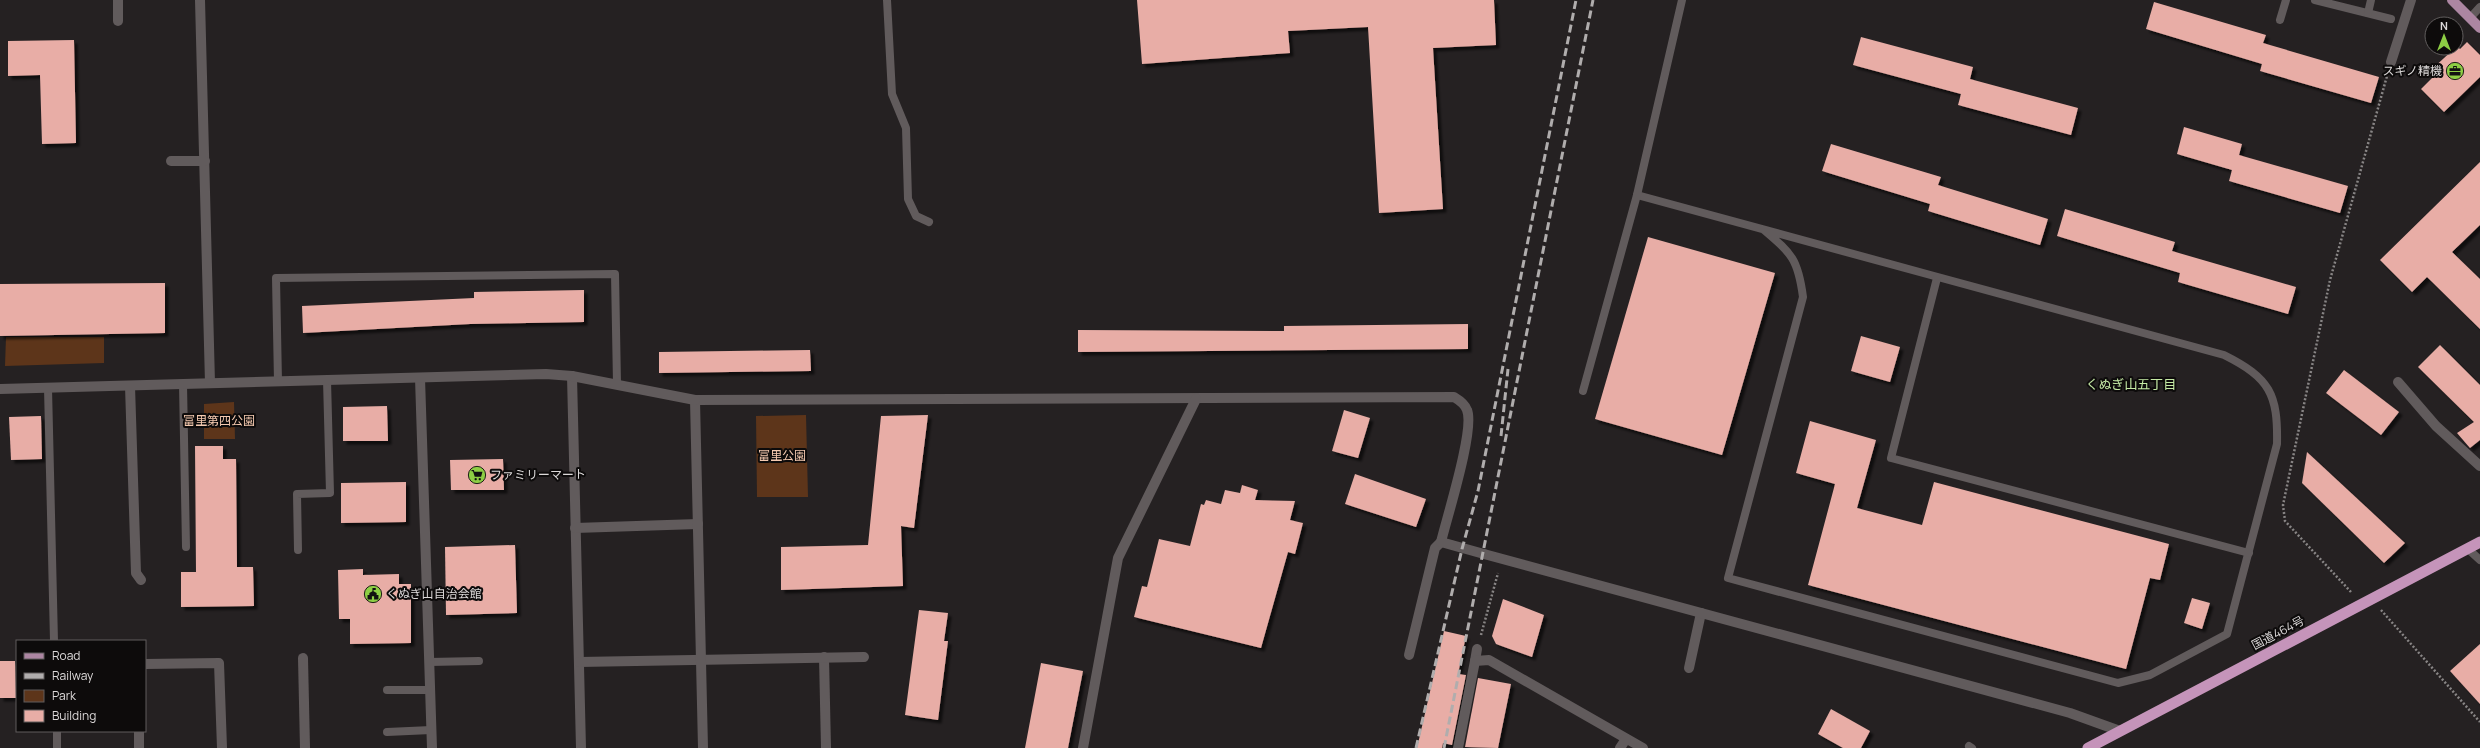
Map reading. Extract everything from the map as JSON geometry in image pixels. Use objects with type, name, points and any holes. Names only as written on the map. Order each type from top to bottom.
[{"type":"highway","name":"国道464号","points":[[2088,748],[2480,542]]},
{"type":"main road","points":[[2452,0],[2480,28]]},
{"type":"street","points":[[118,0],[118,21]]},
{"type":"street","points":[[200,0],[210,383]]},
{"type":"street","points":[[2391,62],[2411,0]]},
{"type":"street","points":[[171,161],[205,162]]},
{"type":"street","points":[[0,389],[546,374],[572,376],[618,384],[695,400],[1454,397],[1467,410],[1468,422],[1461,468],[1441,542],[1435,548],[1409,655]]},
{"type":"street","points":[[572,376],[581,748]]},
{"type":"street","points":[[420,378],[432,748]]},
{"type":"street","points":[[2398,382],[2436,426],[2480,466]]},
{"type":"street","points":[[130,386],[136,573],[141,580]]},
{"type":"street","points":[[1083,748],[1118,558],[1196,399]]},
{"type":"street","points":[[695,400],[703,748]]},
{"type":"street","points":[[575,528],[698,524]]},
{"type":"street","points":[[1441,542],[2070,714],[2120,731]]},
{"type":"street","points":[[1689,668],[1702,613]]},
{"type":"street","points":[[1458,748],[1477,649]]},
{"type":"street","points":[[824,657],[826,748]]},
{"type":"street","points":[[579,662],[864,657]]},
{"type":"street","points":[[303,658],[305,748]]},
{"type":"street","points":[[1475,661],[1489,660],[1623,744],[1643,748]]},
{"type":"street","points":[[146,664],[219,663],[222,748]]},
{"type":"street","points":[[138,732],[139,748]]},
{"type":"lane","points":[[887,0],[892,94],[906,128],[908,200],[916,216],[929,222]]},
{"type":"lane","points":[[1583,391],[1637,195],[1682,0]]},
{"type":"lane","points":[[2280,20],[2286,0]]},
{"type":"lane","points":[[2315,0],[2391,19]]},
{"type":"lane","points":[[2368,13],[2371,0]]},
{"type":"lane","points":[[2470,18],[2480,7]]},
{"type":"lane","points":[[1637,195],[2224,355],[2250,368],[2269,389],[2277,415],[2277,444],[2227,634],[2150,675],[2118,683],[1728,578],[1803,297],[1800,272],[1790,253],[1764,230]]},
{"type":"lane","points":[[278,382],[276,278],[615,274],[618,384]]},
{"type":"lane","points":[[1937,278],[1891,458],[2249,553]]},
{"type":"lane","points":[[298,550],[297,494],[330,492],[327,380]]},
{"type":"lane","points":[[183,384],[186,547]]},
{"type":"lane","points":[[48,388],[54,640]]},
{"type":"lane","points":[[2468,549],[2480,560]]},
{"type":"lane","points":[[429,662],[479,661]]},
{"type":"lane","points":[[387,690],[430,690]]},
{"type":"lane","points":[[387,732],[432,730]]},
{"type":"lane","points":[[57,732],[57,748]]},
{"type":"path","points":[[2391,62],[2330,280],[2283,505],[2285,521],[2367,601],[2480,722]]},
{"type":"path","points":[[1477,649],[1502,559]]},
{"type":"green space","points":[[6,337],[104,337],[104,363],[5,366]]},
{"type":"green space","name":"富里第四公園","points":[[234,402],[235,439],[204,439],[204,404]]},
{"type":"green space","name":"富里公園","points":[[806,415],[808,497],[757,497],[756,416]]},
{"type":"building","points":[[1137,0],[1494,0],[1496,45],[1433,48],[1443,209],[1379,213],[1368,27],[1288,31],[1290,53],[1142,64]]},
{"type":"building","points":[[2154,2],[2266,35],[2263,43],[2379,77],[2371,103],[2260,71],[2262,64],[2146,29]]},
{"type":"building","points":[[1861,37],[1973,67],[1970,79],[2078,108],[2071,135],[1958,105],[1961,94],[1853,65]]},
{"type":"building","points":[[74,40],[76,143],[42,144],[40,75],[8,76],[8,41]]},
{"type":"building","points":[[2467,42],[2480,55],[2480,77],[2444,112],[2421,89],[2435,75],[2430,71],[2446,56],[2464,56],[2464,45]]},
{"type":"building","points":[[2184,127],[2242,144],[2239,155],[2348,186],[2340,213],[2229,181],[2232,170],[2177,154]]},
{"type":"building","points":[[1831,144],[1941,177],[1938,185],[2048,219],[2040,245],[1928,211],[1930,204],[1822,171]]},
{"type":"building","points":[[2480,162],[2480,225],[2452,252],[2480,279],[2480,329],[2427,277],[2412,292],[2380,260]]},
{"type":"building","points":[[2065,209],[2175,242],[2172,251],[2296,287],[2288,314],[2178,282],[2180,273],[2057,236]]},
{"type":"building","points":[[1648,237],[1775,273],[1722,455],[1595,419]]},
{"type":"building","points":[[165,283],[165,333],[0,336],[0,284]]},
{"type":"building","points":[[584,290],[584,322],[470,324],[303,333],[302,306],[474,298],[474,292]]},
{"type":"building","points":[[1468,324],[1468,349],[1078,352],[1078,330],[1284,331],[1284,326]]},
{"type":"building","points":[[1861,336],[1900,347],[1890,382],[1851,371]]},
{"type":"building","points":[[2440,345],[2480,385],[2480,440],[2470,448],[2457,433],[2474,422],[2418,367]]},
{"type":"building","points":[[810,350],[811,371],[659,373],[659,352]]},
{"type":"building","points":[[2344,370],[2399,412],[2381,435],[2326,393]]},
{"type":"building","points":[[387,406],[388,441],[343,441],[343,407]]},
{"type":"building","points":[[1344,410],[1370,418],[1358,458],[1332,451]]},
{"type":"building","points":[[928,415],[914,528],[901,526],[903,586],[781,590],[781,547],[868,545],[881,416]]},
{"type":"building","points":[[41,416],[42,459],[11,460],[9,417]]},
{"type":"building","points":[[1810,421],[1876,440],[1857,508],[1922,525],[1934,482],[2169,544],[2160,580],[2150,578],[2126,669],[1808,585],[1835,484],[1796,473]]},
{"type":"building","points":[[195,446],[223,446],[223,459],[236,459],[237,567],[253,567],[254,606],[181,607],[181,572],[196,572]]},
{"type":"building","points":[[2307,452],[2405,543],[2384,563],[2302,483]]},
{"type":"building","name":"ファミリーマート","points":[[503,459],[504,490],[451,490],[450,460]]},
{"type":"building","points":[[1355,474],[1426,499],[1416,527],[1345,504]]},
{"type":"building","points":[[406,482],[406,522],[341,523],[341,483]]},
{"type":"building","points":[[1242,485],[1258,490],[1255,500],[1295,501],[1290,520],[1303,523],[1295,554],[1288,552],[1261,648],[1134,617],[1142,586],[1147,587],[1159,539],[1190,546],[1201,504],[1204,505],[1206,500],[1221,504],[1225,490],[1240,493]]},
{"type":"building","points":[[515,545],[517,613],[446,615],[445,547]]},
{"type":"building","points":[[363,569],[363,575],[399,574],[399,584],[411,584],[411,643],[350,644],[350,619],[339,619],[338,570]]},
{"type":"building","points":[[2192,598],[2210,603],[2202,629],[2184,623]]},
{"type":"building","points":[[1503,599],[1544,615],[1532,657],[1496,644],[1492,636]]},
{"type":"building","points":[[919,610],[948,613],[944,641],[948,641],[938,720],[905,715]]},
{"type":"building","points":[[1444,631],[1466,636],[1458,674],[1466,675],[1452,745],[1443,743],[1442,748],[1417,748]]},
{"type":"building","points":[[2480,644],[2480,704],[2450,671]]},
{"type":"building","points":[[0,661],[15,661],[16,698],[0,698]]},
{"type":"building","points":[[1041,663],[1083,671],[1068,748],[1025,748]]},
{"type":"building","points":[[1478,678],[1511,684],[1498,748],[1465,747]]},
{"type":"building","points":[[1831,709],[1870,731],[1861,748],[1843,748],[1818,734]]},
{"type":"railway","points":[[1416,748],[1462,549],[1478,491],[1576,0]]},
{"type":"railway","points":[[1444,748],[1593,0]]},
{"type":"railway","points":[[1501,436],[1508,369]]},
{"type":"place","name":"スギノ精機","points":[[2455,71]]},
{"type":"place","name":"ファミリーマート","points":[[477,475]]},
{"type":"place","name":"くぬぎ山自治会館","points":[[373,594]]},
{"type":"district","name":"くぬぎ山五丁目","points":[[2131,384]]}]
